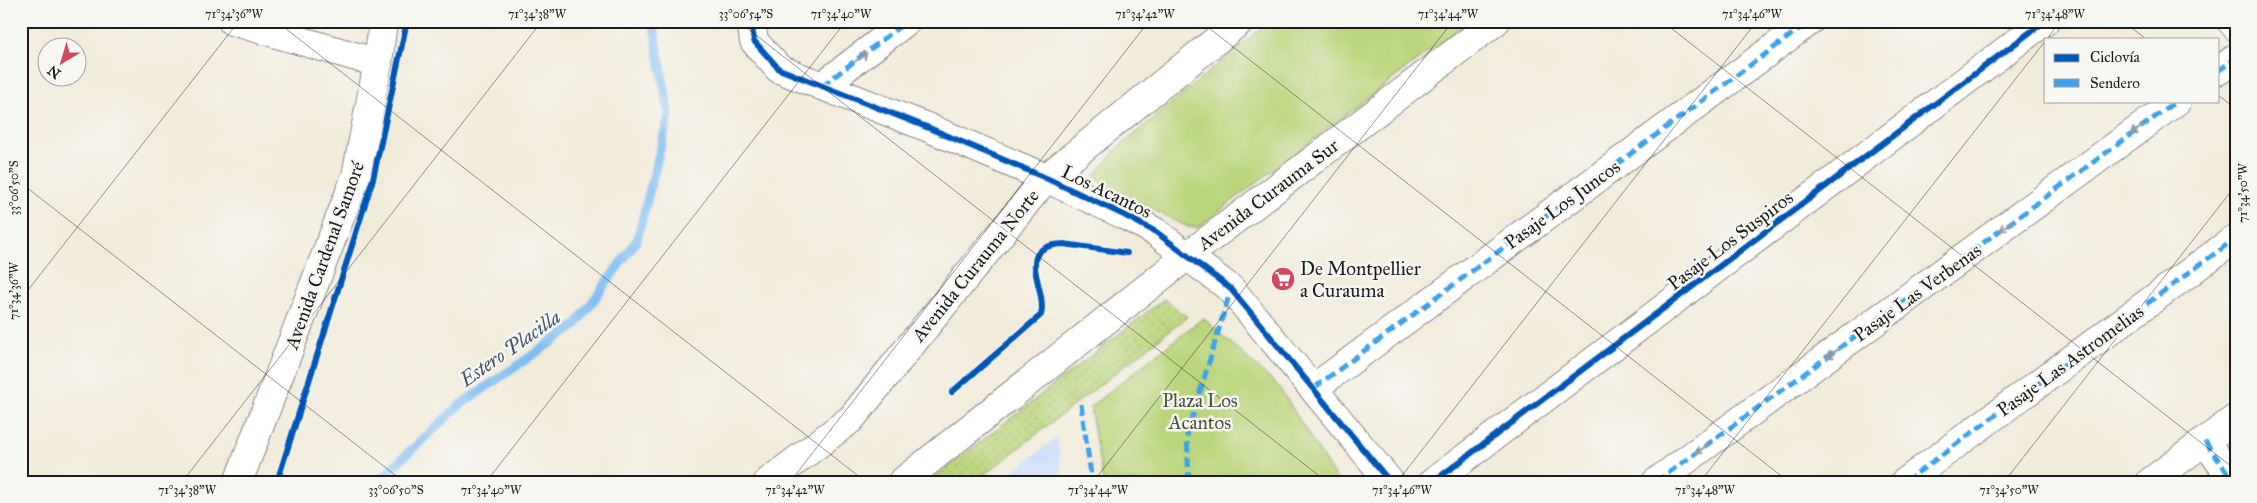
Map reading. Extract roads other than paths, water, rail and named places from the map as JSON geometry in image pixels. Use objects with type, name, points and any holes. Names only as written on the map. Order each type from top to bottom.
[{"type":"street","points":[[232,21],[378,63]]},
{"type":"street","name":"Avenida Cardenal Samoré","points":[[238,482],[356,176],[378,63],[383,21]]},
{"type":"street","name":"Los Acantos","points":[[751,21],[754,41],[780,69],[929,128],[1046,178],[1156,232],[1231,289],[1390,482]]},
{"type":"street","points":[[822,86],[907,21]]},
{"type":"street","name":"Avenida Curauma Norte","points":[[768,482],[851,419],[1046,178],[1240,21]]},
{"type":"street","name":"Avenida Curauma Sur","points":[[902,482],[1187,256],[1496,21]]},
{"type":"street","name":"Pasaje Los Juncos","points":[[1314,388],[1810,21]]},
{"type":"street","name":"Pasaje Los Suspiros","points":[[1433,482],[2045,21]]},
{"type":"street","points":[[2231,21],[2236,27]]},
{"type":"street","points":[[2220,70],[2236,58]]},
{"type":"street","name":"Pasaje Las Verbenas","points":[[1656,482],[2176,102]]},
{"type":"street","name":"Pasaje Las Astromelias","points":[[1905,482],[2236,238]]},
{"type":"street","points":[[2150,482],[2236,418]]},
{"type":"street","points":[[2204,441],[2234,482]]},
{"type":"waterway","name":"Estero Placilla","points":[[379,482],[460,405],[575,326],[637,240],[669,115],[653,21]]},
{"type":"place","name":"De Montpellier a Curauma","points":[[1283,279]]},
{"type":"park label","name":"Plaza Los Acantos","points":[[1200,411]]}]
